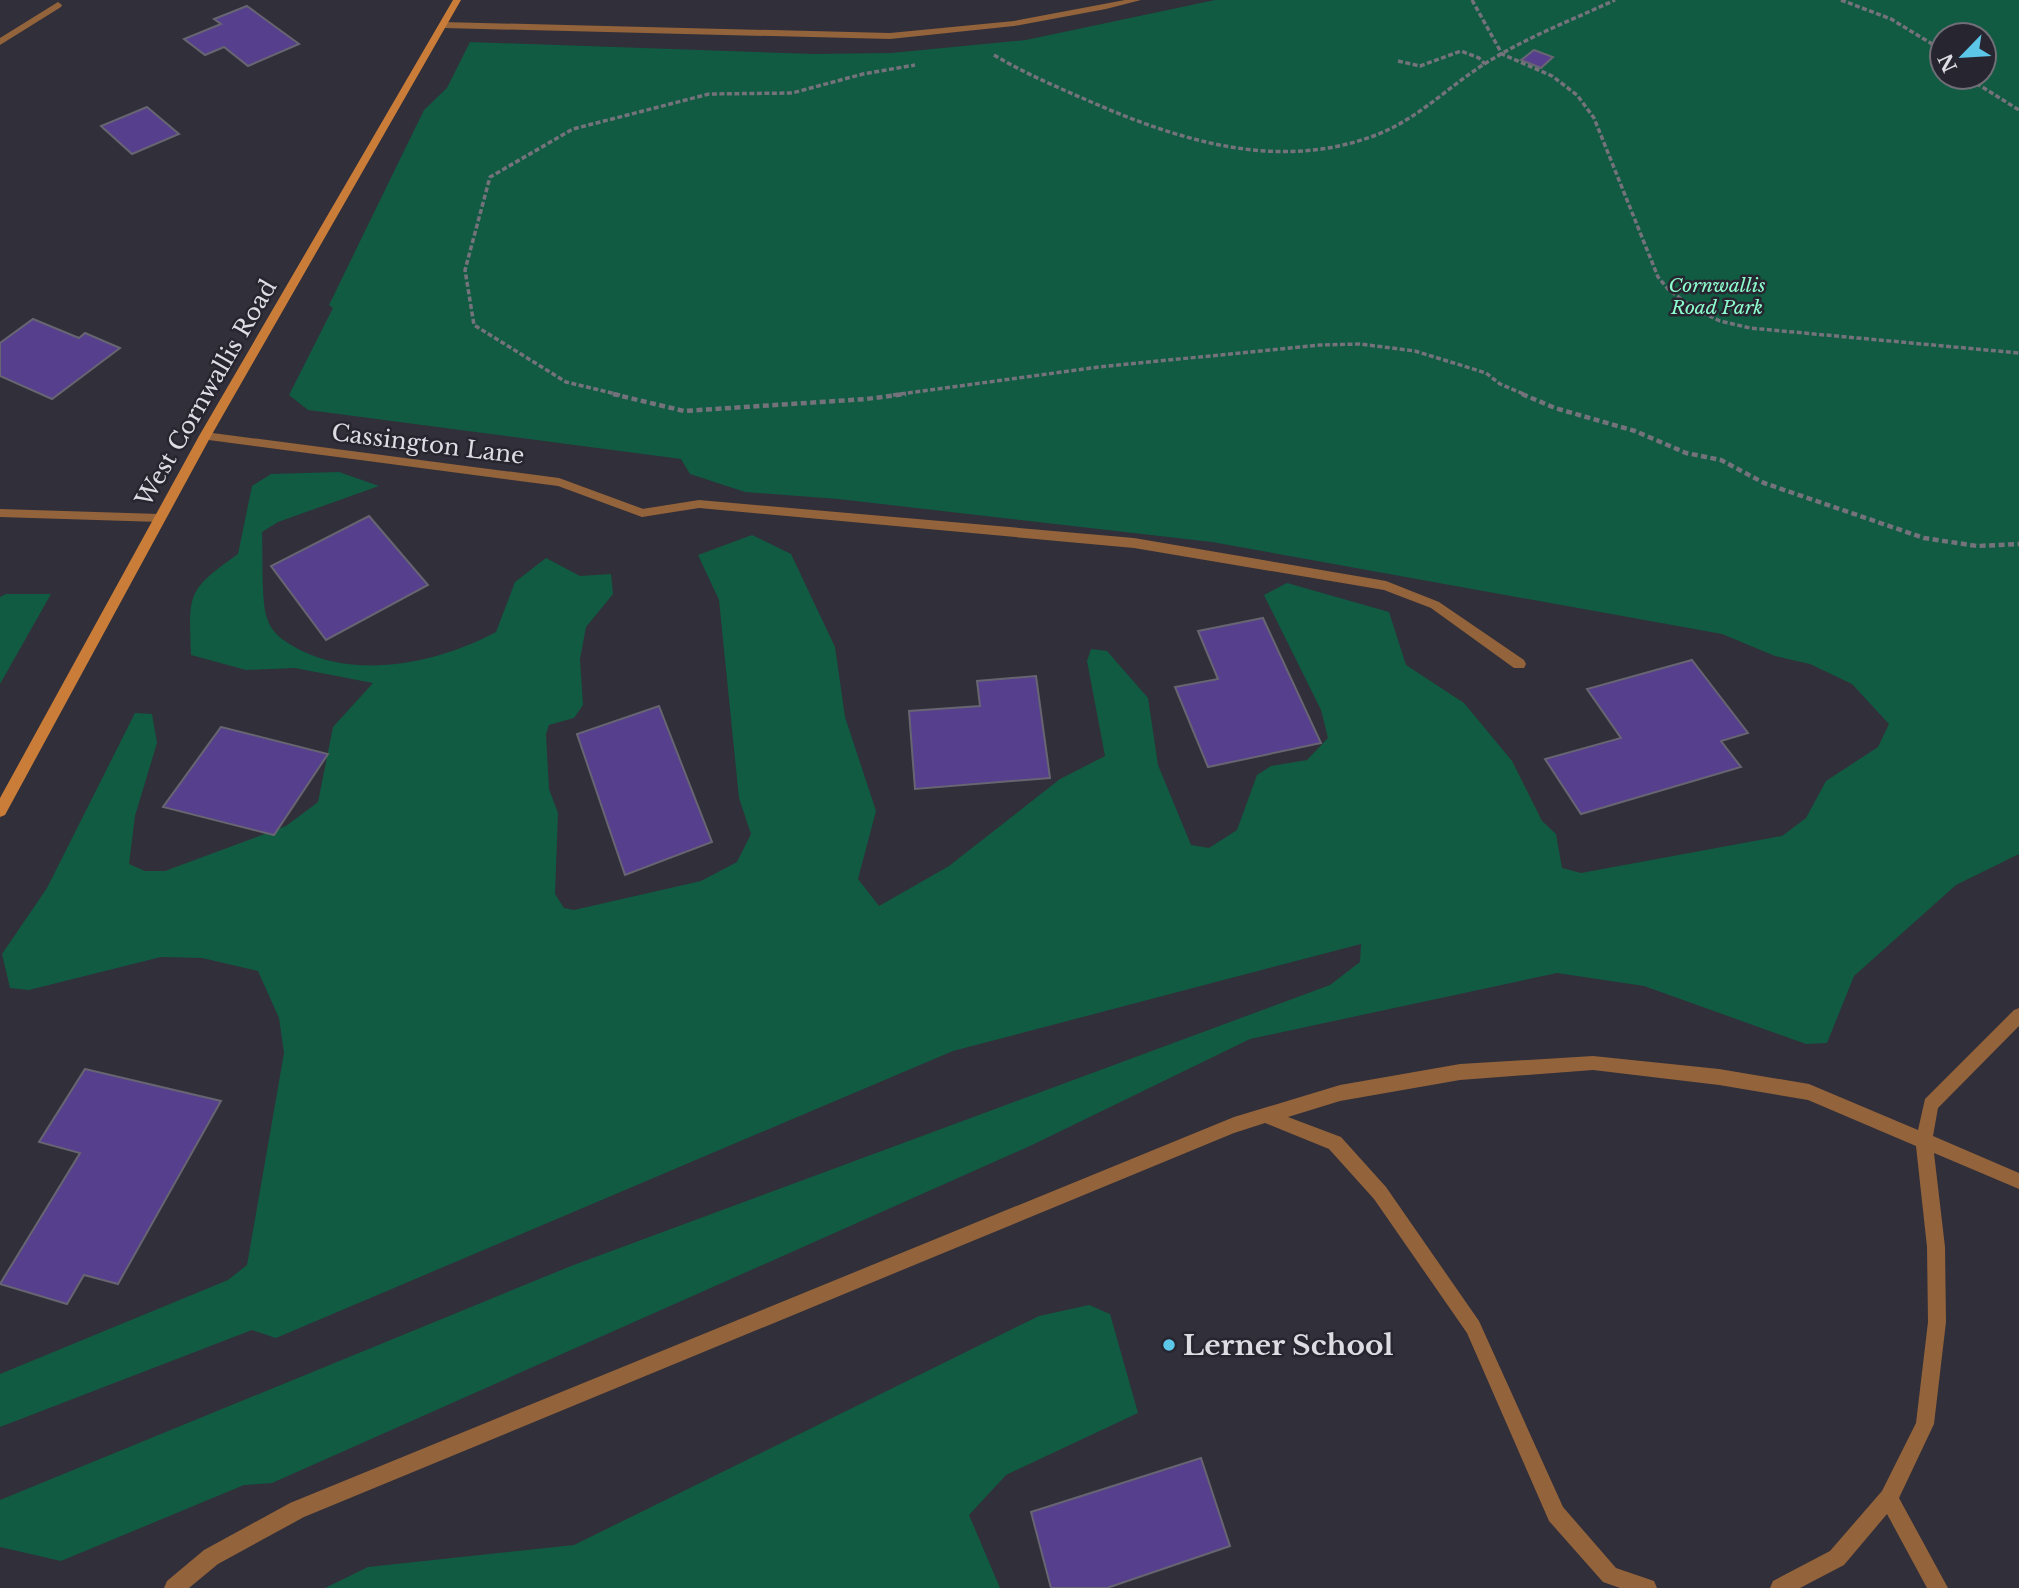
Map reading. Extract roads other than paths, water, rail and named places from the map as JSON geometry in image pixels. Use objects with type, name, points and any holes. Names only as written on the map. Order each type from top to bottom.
[{"type":"street","name":"West Cornwallis Road","points":[[0,811],[205,436],[457,0]]},
{"type":"street","points":[[443,25],[890,36],[951,32],[1013,23],[1137,0]]},
{"type":"street","points":[[0,42],[58,5]]},
{"type":"street","name":"Cassington Lane","points":[[205,436],[559,482],[642,513],[699,505],[1134,544],[1386,586],[1435,605],[1519,664]]},
{"type":"street","points":[[0,513],[160,518]]},
{"type":"street","points":[[1780,1588],[1837,1558],[1889,1497],[1925,1424],[1937,1322],[1936,1247],[1924,1141],[1931,1104],[2019,1015]]},
{"type":"street","points":[[174,1588],[211,1557],[297,1510],[1221,1130],[1340,1093],[1460,1072],[1593,1063],[1719,1077],[1809,1092],[2019,1181]]},
{"type":"street","points":[[1266,1116],[1335,1143],[1380,1193],[1473,1327],[1556,1514],[1610,1575],[1647,1588]]},
{"type":"street","points":[[1889,1497],[1938,1588]]},
{"type":"place","name":"Lerner School","points":[[1169,1345]]},
{"type":"park label","name":"Cornwallis Road Park","points":[[1717,296]]}]
